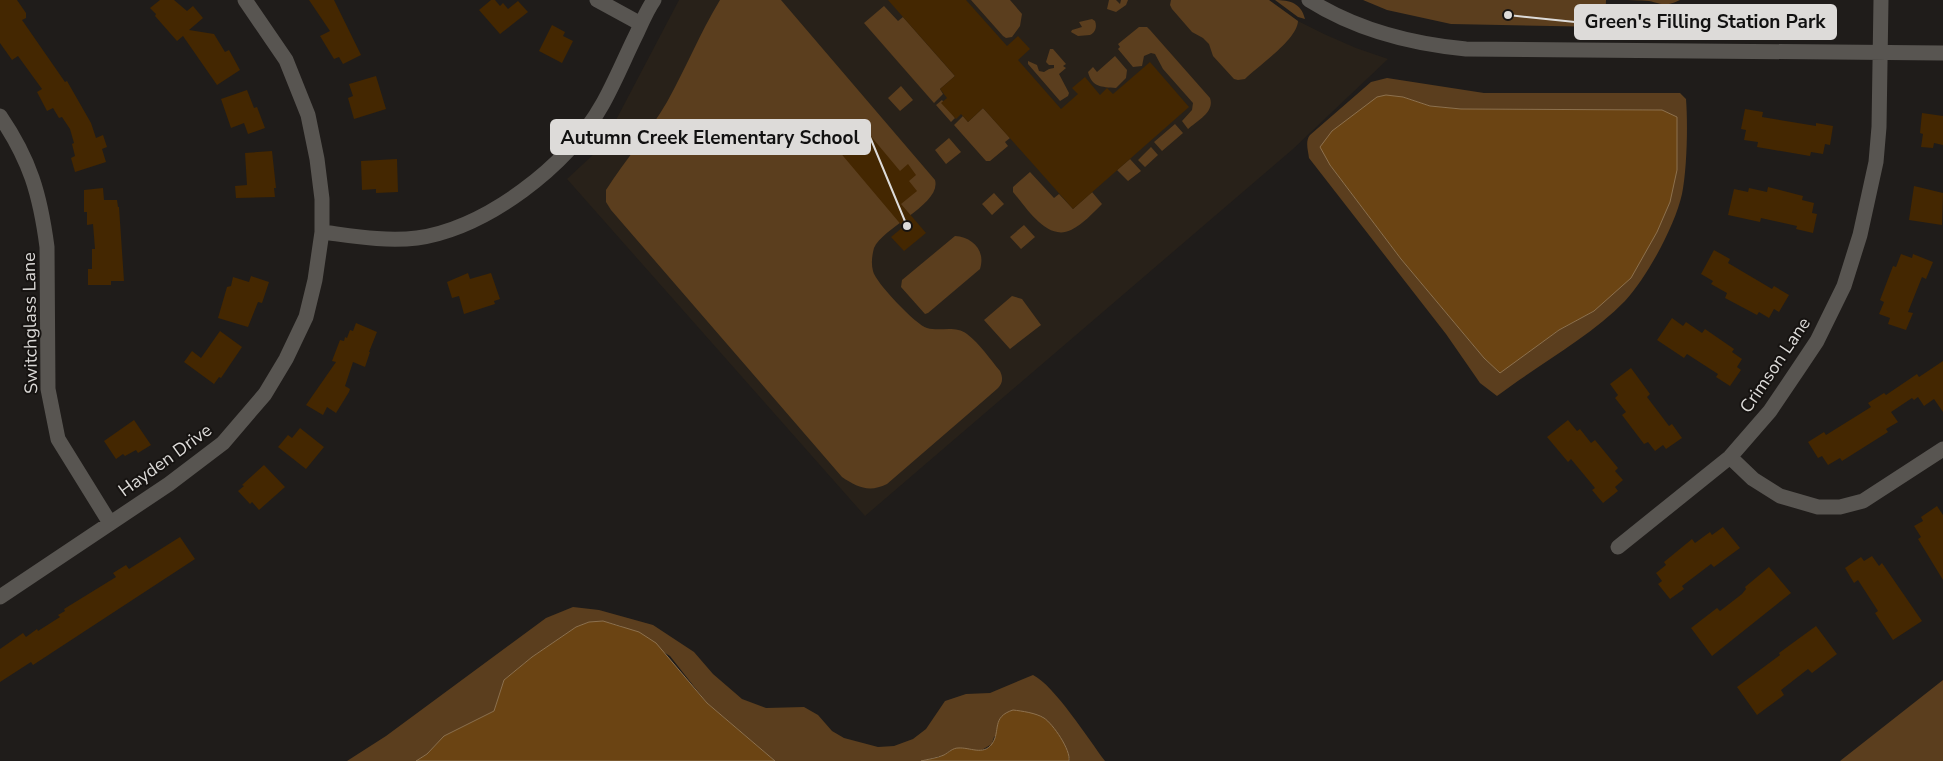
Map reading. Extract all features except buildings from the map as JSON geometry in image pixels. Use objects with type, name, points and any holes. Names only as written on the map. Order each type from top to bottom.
[{"type":"street","name":"Hayden Drive","points":[[0,597],[169,484],[223,443],[265,394],[286,360],[306,317],[315,280],[322,232],[322,199],[318,162],[308,115],[286,60],[245,0]]},
{"type":"street","points":[[597,0],[641,24]]},
{"type":"street","points":[[322,232],[371,238],[416,238],[447,231],[466,224],[500,207],[542,175],[572,147],[589,127],[654,0]]},
{"type":"street","points":[[1309,0],[1344,18],[1375,30],[1409,40],[1457,48],[1943,53]]},
{"type":"street","name":"Crimson Lane","points":[[1618,547],[1730,458],[1770,411],[1804,362],[1817,341],[1844,286],[1860,235],[1876,162],[1881,53],[1881,0]]},
{"type":"street","name":"Switchglass Lane","points":[[0,116],[16,139],[34,179],[44,225],[47,246],[48,389],[58,439],[110,523]]},
{"type":"street","points":[[1730,458],[1752,479],[1780,496],[1818,507],[1840,507],[1863,501],[1943,449]]},
{"type":"shaded area","points":[[679,0],[1269,0],[1298,21],[1324,34],[1388,59],[1293,149],[865,516],[567,179],[595,153],[606,139]]},
{"type":"shaded area","points":[[720,0],[781,0],[935,180],[935,189],[930,198],[879,240],[874,248],[873,271],[888,293],[914,319],[927,328],[952,329],[967,334],[985,352],[1002,375],[1002,383],[995,391],[887,484],[881,487],[863,488],[842,477],[606,202],[606,190],[653,125],[667,102]]},
{"type":"shaded area","points":[[971,0],[1010,0],[1022,14],[1020,26],[1012,37],[1006,38]]},
{"type":"shaded area","points":[[1109,0],[1116,0],[1120,4],[1121,0],[1128,0],[1126,5],[1116,12],[1107,9]]},
{"type":"shaded area","points":[[1171,0],[1269,0],[1298,21],[1291,36],[1276,52],[1245,79],[1238,80],[1234,79],[1213,56],[1209,44],[1192,32],[1172,9],[1170,5]]},
{"type":"shaded area","points":[[1275,0],[1285,1],[1298,6],[1305,19],[1298,17]]},
{"type":"shaded area","points":[[1363,0],[1606,0],[1605,27],[1451,24],[1387,10]]},
{"type":"shaded area","points":[[1638,0],[1680,0],[1671,4]]},
{"type":"shaded area","points":[[884,6],[898,21],[903,17],[955,76],[940,89],[943,94],[934,103],[864,23]]},
{"type":"shaded area","points":[[1092,19],[1095,21],[1096,27],[1095,31],[1090,35],[1078,36],[1071,32],[1082,27],[1079,22]]},
{"type":"shaded area","points":[[1139,27],[1147,27],[1210,98],[1211,103],[1208,112],[1188,129],[1182,121],[1192,110],[1193,103],[1163,69],[1155,54],[1151,53],[1144,56],[1142,66],[1133,67],[1118,49],[1120,47],[1118,44]]},
{"type":"shaded area","points":[[1050,49],[1053,49],[1066,64],[1063,66],[1066,68],[1059,74],[1069,93],[1068,96],[1060,101],[1028,64],[1028,61],[1037,65],[1039,71],[1044,72],[1054,68],[1054,65],[1049,65],[1046,62]]},
{"type":"shaded area","points":[[1115,56],[1127,70],[1126,78],[1116,88],[1098,85],[1092,81],[1088,72],[1093,67],[1097,72]]},
{"type":"shaded area","points":[[1387,78],[1484,93],[1680,93],[1686,99],[1687,147],[1682,194],[1667,236],[1651,265],[1625,301],[1596,327],[1497,396],[1480,383],[1446,334],[1309,158],[1308,137],[1371,82]],"holes":[[[1403,97],[1430,106],[1461,109],[1662,110],[1594,311],[1559,330],[1500,372],[1484,358],[1401,259],[1330,165],[1332,131],[1347,121]]]},
{"type":"shaded area","points":[[901,86],[913,100],[900,111],[888,98]]},
{"type":"shaded area","points":[[1386,95],[1403,97],[1430,106],[1461,109],[1662,110],[1677,117],[1677,170],[1670,202],[1657,232],[1631,278],[1594,311],[1559,330],[1500,373],[1484,358],[1401,259],[1330,165],[1320,147],[1332,131],[1377,97]]},
{"type":"shaded area","points":[[942,100],[955,118],[951,122],[936,105]]},
{"type":"shaded area","points":[[983,108],[1010,138],[1005,142],[1008,146],[990,161],[986,161],[954,125],[963,116],[968,122]]},
{"type":"shaded area","points":[[1175,124],[1183,133],[1162,151],[1154,142]]},
{"type":"shaded area","points":[[949,138],[961,152],[946,164],[935,150]]},
{"type":"shaded area","points":[[1151,147],[1158,155],[1145,167],[1138,160]]},
{"type":"shaded area","points":[[1130,159],[1141,171],[1128,181],[1117,170]]},
{"type":"shaded area","points":[[1030,172],[1054,198],[1059,194],[1073,209],[1092,192],[1102,204],[1075,228],[1062,232],[1054,231],[1038,221],[1013,192],[1013,187]]},
{"type":"shaded area","points":[[994,193],[1004,204],[992,215],[982,204]]},
{"type":"shaded area","points":[[1024,225],[1035,237],[1021,249],[1010,237]]},
{"type":"shaded area","points":[[955,236],[967,239],[976,246],[981,256],[980,269],[925,314],[901,287],[902,280]]},
{"type":"shaded area","points":[[1012,296],[1022,299],[1041,325],[1010,349],[984,320]]},
{"type":"shaded area","points":[[573,607],[599,610],[653,625],[694,652],[713,674],[742,699],[766,708],[804,707],[818,715],[832,731],[844,738],[878,747],[894,746],[913,739],[926,729],[945,701],[966,694],[990,693],[1033,675],[1061,701],[1105,761],[1069,761],[1070,759],[1043,717],[1034,715],[994,737],[992,744],[980,751],[951,750],[944,755],[921,761],[775,761],[707,703],[670,656],[621,626],[603,621],[589,622],[576,627],[532,657],[504,680],[494,711],[444,736],[427,754],[416,761],[347,761],[386,736],[546,618]]},
{"type":"shaded area","points":[[603,621],[639,632],[656,643],[707,703],[775,761],[416,761],[427,754],[444,736],[494,711],[504,680],[532,657],[576,627],[589,622]]},
{"type":"shaded area","points":[[1943,680],[1943,761],[1840,761]]},
{"type":"shaded area","points":[[1013,710],[1037,715],[1048,721],[1064,744],[1069,761],[921,761],[944,755],[956,748],[985,750],[995,739],[999,720],[1006,713]]},
{"type":"place","name":"Green's Filling Station Park","points":[[1508,15]]},
{"type":"place","name":"Autumn Creek Elementary School","points":[[907,226]]}]
